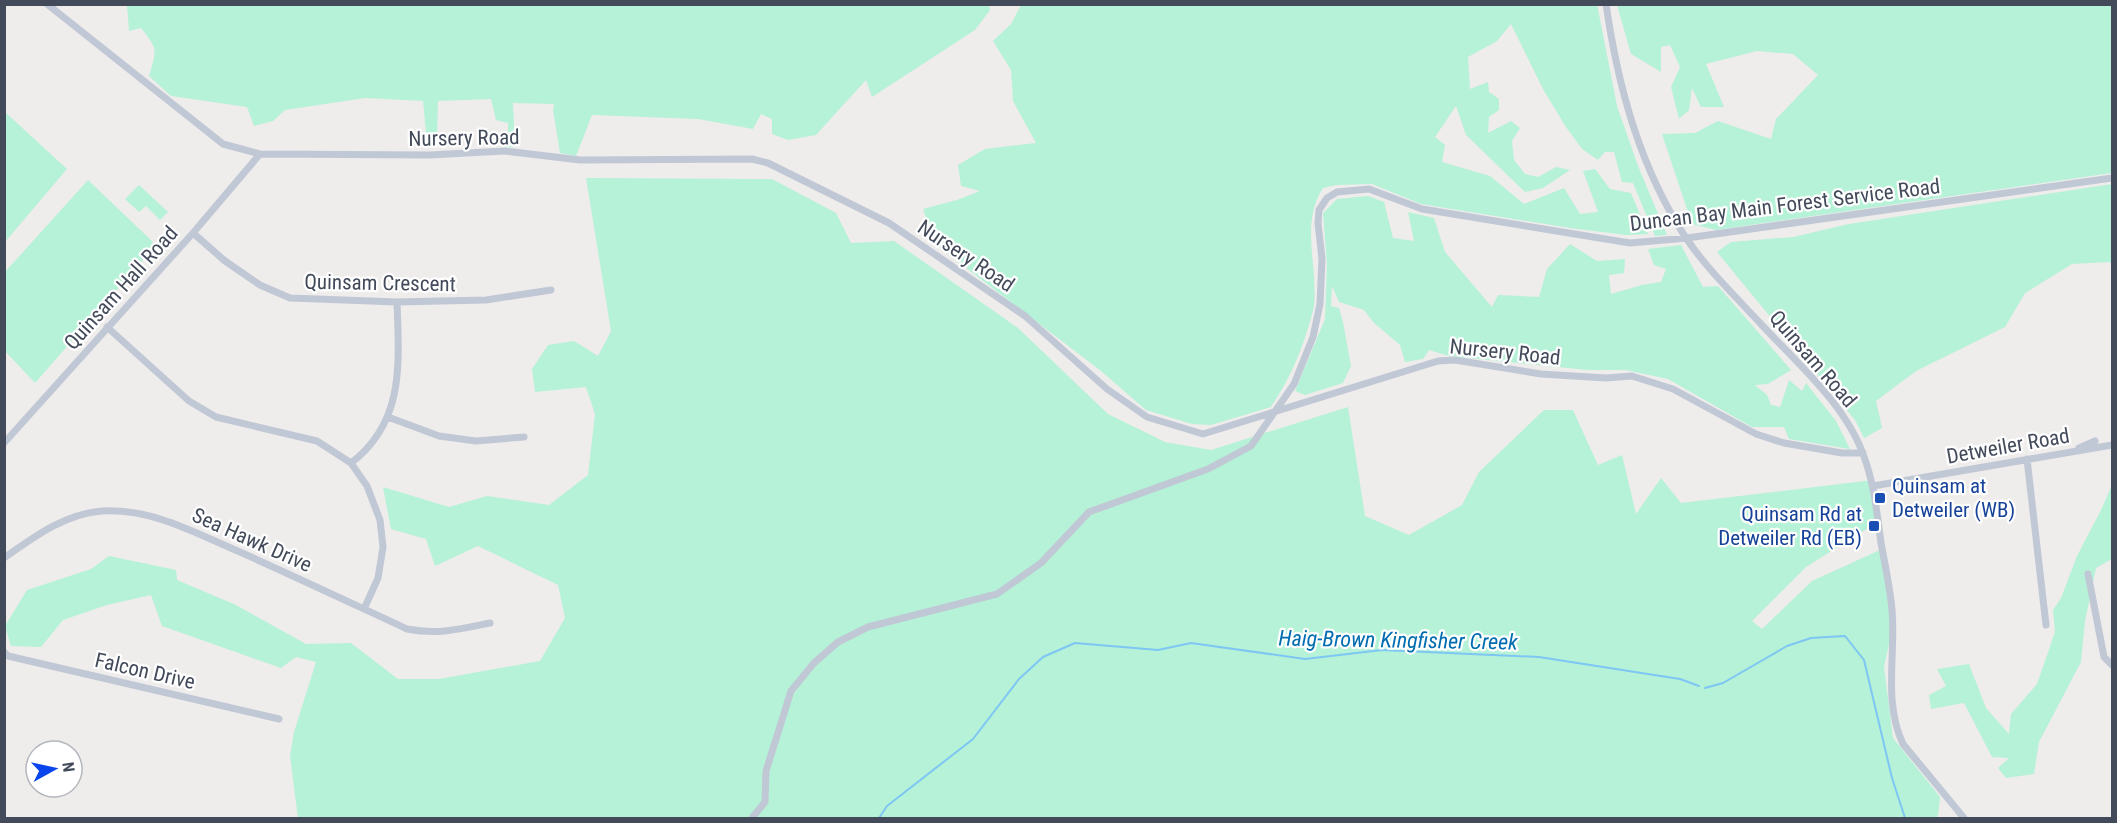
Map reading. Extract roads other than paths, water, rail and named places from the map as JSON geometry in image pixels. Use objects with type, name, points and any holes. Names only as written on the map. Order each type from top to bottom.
[{"type":"street","name":"Nursery Road","points":[[47,4],[223,144],[260,154],[429,155],[505,151],[580,160],[752,159],[768,164],[890,223],[1025,316],[1107,389],[1147,417],[1203,434],[1438,361],[1455,360],[1541,374],[1606,378],[1632,376],[1673,389],[1756,434],[1842,453],[1863,453]]},
{"type":"street","name":"Quinsam Road","points":[[1606,4],[1621,90],[1654,183],[1687,238],[1716,275],[1840,411],[1863,453],[1873,486],[1892,610],[1892,708],[1896,730],[1903,744],[1964,819]]},
{"type":"street","name":"Quinsam Hall Road","points":[[4,443],[193,233],[260,154]]},
{"type":"street","name":"Duncan Bay Main Forest Service Road","points":[[752,819],[765,802],[766,771],[791,691],[814,663],[838,642],[868,627],[997,594],[1041,563],[1089,512],[1208,469],[1251,446],[1294,384],[1313,337],[1320,293],[1322,259],[1319,210],[1327,198],[1337,192],[1369,189],[1422,209],[1630,243],[1687,238],[2112,178]]},
{"type":"street","name":"Quinsam Crescent","points":[[193,233],[225,261],[260,285],[290,298],[397,302],[486,300],[551,290]]},
{"type":"street","points":[[351,463],[372,442],[388,417],[399,368],[397,302]]},
{"type":"street","points":[[107,327],[189,400],[216,417],[317,441],[351,463],[367,486],[380,520],[383,547],[378,578],[364,609]]},
{"type":"street","points":[[388,417],[439,436],[476,441],[524,437]]},
{"type":"street","points":[[2068,453],[2095,441]]},
{"type":"street","name":"Detweiler Road","points":[[1873,486],[2112,445]]},
{"type":"street","points":[[2027,459],[2046,625]]},
{"type":"street","name":"Sea Hawk Drive","points":[[4,558],[42,531],[68,519],[100,511],[137,512],[161,518],[406,629],[443,633],[490,623]]},
{"type":"street","points":[[2088,574],[2104,657],[2112,665]]},
{"type":"street","name":"Falcon Drive","points":[[6,656],[279,719]]},
{"type":"waterway","name":"Haig-Brown Kingfisher Creek","points":[[1705,688],[1723,683],[1787,646],[1811,638],[1845,636],[1864,660],[1892,778],[1905,818]]},
{"type":"waterway","name":"Haig-Brown Kingfisher Creek","points":[[879,818],[887,806],[973,739],[1019,679],[1043,657],[1075,643],[1158,650],[1191,643],[1305,659],[1382,650],[1539,657],[1680,679],[1699,686]]},
{"type":"place","name":"Quinsam at Detweiler (WB)","points":[[1880,498]]},
{"type":"place","name":"Quinsam Rd at Detweiler Rd (EB)","points":[[1874,526]]}]
